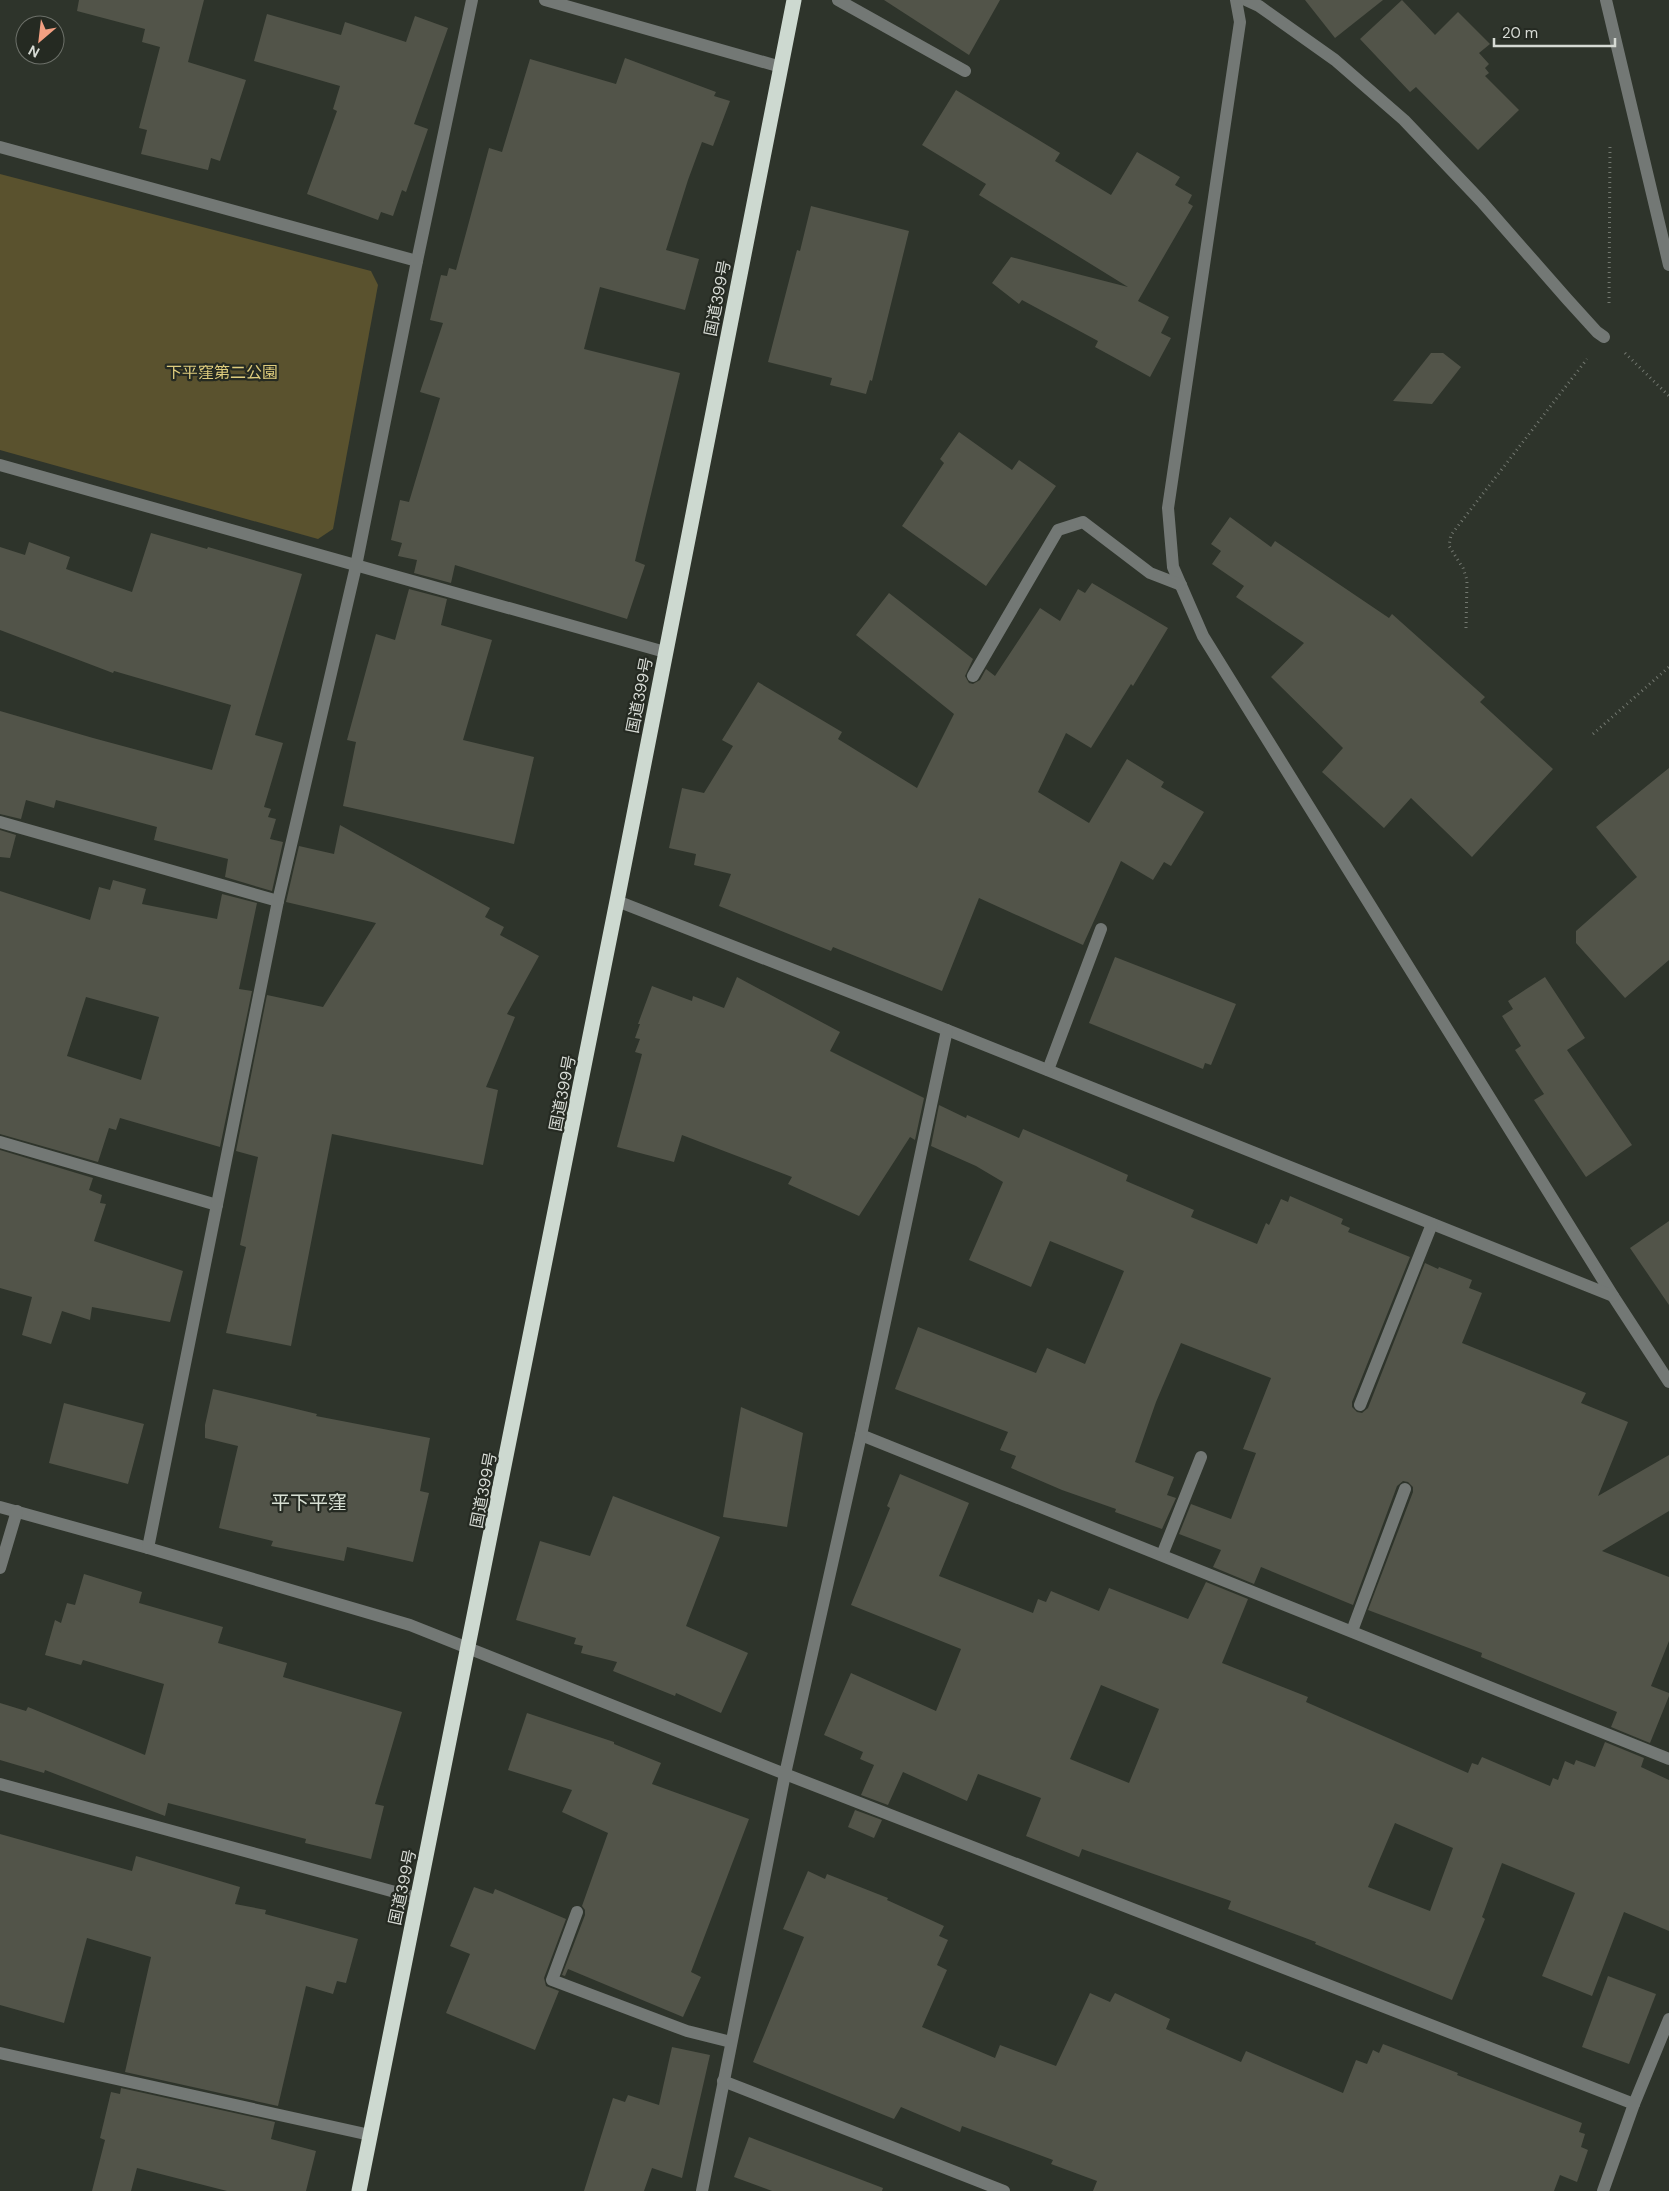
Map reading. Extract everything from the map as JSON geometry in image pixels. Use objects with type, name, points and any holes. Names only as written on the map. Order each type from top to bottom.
[{"type":"highway","name":"国道399号","points":[[359,2191],[469,1648],[794,0]]},
{"type":"street","points":[[148,1548],[278,901],[356,566],[416,261],[472,0]]},
{"type":"street","points":[[545,0],[781,67]]},
{"type":"street","points":[[838,0],[965,71]]},
{"type":"street","points":[[1236,0],[1240,22],[1168,508],[1173,567],[1203,636],[1613,1296],[1669,1382]]},
{"type":"street","points":[[1246,0],[1259,6],[1335,60],[1404,120],[1481,201],[1597,332],[1604,337]]},
{"type":"street","points":[[1606,0],[1669,265]]},
{"type":"street","points":[[0,147],[416,261]]},
{"type":"street","points":[[0,466],[665,652]]},
{"type":"street","points":[[973,676],[1058,530],[1083,522],[1150,572],[1181,585]]},
{"type":"street","points":[[0,822],[278,901]]},
{"type":"street","points":[[617,901],[1048,1070],[1613,1296]]},
{"type":"street","points":[[1048,1070],[1101,929]]},
{"type":"street","points":[[702,2191],[785,1774],[861,1435],[947,1030]]},
{"type":"street","points":[[0,1142],[217,1205]]},
{"type":"street","points":[[1360,1405],[1432,1224]]},
{"type":"street","points":[[861,1435],[1669,1759]]},
{"type":"street","points":[[1162,1555],[1200,1457]]},
{"type":"street","points":[[1352,1631],[1405,1489]]},
{"type":"street","points":[[0,1507],[148,1548],[410,1625],[785,1774],[1634,2104]]},
{"type":"street","points":[[0,1568],[17,1511]]},
{"type":"street","points":[[0,1784],[417,1898]]},
{"type":"street","points":[[577,1912],[552,1980],[687,2031],[731,2042]]},
{"type":"street","points":[[1603,2191],[1634,2104],[1669,2019]]},
{"type":"street","points":[[0,2053],[370,2135]]},
{"type":"street","points":[[723,2080],[1004,2191]]},
{"type":"path","points":[[1466,628],[1466,580],[1463,568],[1449,546],[1451,535],[1604,337],[1609,326],[1610,142]]},
{"type":"path","points":[[1604,337],[1628,354],[1669,396]]},
{"type":"path","points":[[1593,734],[1669,667]]},
{"type":"green space","name":"下平窪第二公園","points":[[0,174],[371,271],[378,285],[333,529],[318,539],[0,450]]},
{"type":"building","points":[[79,0],[204,0],[188,62],[246,80],[220,161],[211,158],[208,170],[141,154],[147,130],[139,128],[160,47],[142,42],[145,29],[77,11]]},
{"type":"building","points":[[884,0],[1000,0],[969,55]]},
{"type":"building","points":[[1305,0],[1383,0],[1335,38]]},
{"type":"building","points":[[1402,0],[1435,35],[1458,12],[1490,44],[1479,53],[1489,64],[1485,68],[1489,73],[1485,76],[1519,110],[1478,150],[1416,87],[1410,92],[1360,39]]},
{"type":"building","points":[[267,14],[341,35],[345,22],[406,42],[415,16],[448,28],[414,124],[428,129],[406,192],[402,190],[393,216],[381,212],[378,220],[307,194],[337,111],[333,109],[340,86],[254,61]]},
{"type":"building","points":[[625,58],[716,92],[714,96],[730,101],[713,146],[702,142],[666,250],[699,259],[685,310],[600,287],[584,349],[680,373],[635,561],[645,565],[627,619],[455,565],[451,583],[414,573],[417,560],[398,556],[402,543],[391,540],[400,500],[409,502],[440,398],[420,392],[443,323],[430,320],[441,275],[447,276],[449,268],[456,270],[489,148],[502,152],[530,59],[616,84]]},
{"type":"building","points":[[956,90],[1060,153],[1055,161],[1111,195],[1137,152],[1180,177],[1175,185],[1192,195],[1188,203],[1193,206],[1138,301],[1169,317],[1161,333],[1171,338],[1150,377],[1095,347],[1098,341],[1022,300],[1019,304],[992,283],[1011,257],[1128,287],[979,195],[986,184],[922,145]]},
{"type":"building","points":[[811,206],[909,231],[872,381],[870,380],[866,394],[830,385],[832,378],[768,362],[797,250],[800,251]]},
{"type":"building","points":[[1431,353],[1443,353],[1461,367],[1432,404],[1393,401]]},
{"type":"building","points":[[959,432],[1012,470],[1019,460],[1056,486],[986,586],[902,526],[944,463],[940,459]]},
{"type":"building","points":[[1230,517],[1271,547],[1275,541],[1389,618],[1392,614],[1485,697],[1480,702],[1553,769],[1472,857],[1411,798],[1384,828],[1322,772],[1343,748],[1271,677],[1304,643],[1236,597],[1244,586],[1212,564],[1221,551],[1211,544]]},
{"type":"building","points":[[151,533],[302,574],[255,735],[283,743],[264,807],[271,809],[268,817],[276,819],[270,839],[283,842],[272,891],[225,877],[228,859],[154,840],[157,827],[56,800],[54,808],[26,800],[21,819],[0,814],[0,711],[212,770],[231,705],[114,671],[113,673],[0,630],[0,547],[25,555],[29,542],[70,557],[66,569],[132,592]]},
{"type":"building","points":[[1092,583],[1168,628],[1133,686],[1131,684],[1091,748],[1066,733],[1038,792],[1089,823],[1127,759],[1164,782],[1161,787],[1204,812],[1171,866],[1164,862],[1153,880],[1121,861],[1083,945],[979,898],[942,991],[833,947],[831,951],[719,906],[731,874],[694,865],[696,854],[669,848],[682,788],[704,793],[733,746],[722,740],[758,682],[842,732],[838,739],[917,788],[954,714],[856,635],[889,593],[973,659],[965,676],[969,683],[973,684],[980,680],[986,669],[995,676],[1040,608],[1060,621],[1078,589],[1085,593]]},
{"type":"building","points":[[409,589],[447,599],[441,625],[492,640],[463,740],[534,757],[514,844],[343,806],[356,742],[347,740],[376,634],[395,640]]},
{"type":"building","points":[[1669,768],[1669,960],[1625,998],[1576,943],[1576,931],[1637,877],[1596,827]]},
{"type":"building","points":[[340,825],[490,908],[485,917],[504,927],[500,935],[539,956],[507,1014],[515,1017],[486,1087],[498,1090],[483,1165],[332,1134],[291,1346],[226,1333],[246,1247],[240,1245],[258,1157],[236,1151],[267,995],[323,1007],[376,923],[286,902],[299,846],[334,854]]},
{"type":"building","points":[[0,830],[16,835],[10,858],[0,857]]},
{"type":"building","points":[[113,880],[146,889],[142,904],[217,919],[222,894],[257,903],[239,989],[252,991],[220,1147],[120,1118],[116,1130],[109,1128],[98,1162],[0,1134],[0,891],[90,920],[99,887],[110,890]],"holes":[[[86,997],[159,1017],[141,1080],[67,1056]]]},
{"type":"building","points":[[1115,957],[1236,1004],[1211,1065],[1205,1063],[1203,1069],[1089,1023]]},
{"type":"building","points":[[737,977],[840,1032],[830,1051],[924,1098],[915,1140],[910,1137],[859,1216],[788,1184],[792,1177],[682,1135],[674,1162],[617,1147],[642,1054],[635,1052],[640,1039],[635,1038],[640,1024],[638,1024],[652,986],[692,1001],[693,996],[724,1008]]},
{"type":"building","points":[[1545,977],[1585,1038],[1567,1050],[1632,1145],[1586,1177],[1534,1100],[1544,1094],[1515,1050],[1521,1046],[1502,1016],[1513,1009],[1508,1001]]},
{"type":"building","points":[[939,1105],[966,1118],[967,1115],[1019,1138],[1023,1129],[1092,1159],[1128,1175],[1126,1181],[1194,1210],[1191,1217],[1257,1244],[1266,1223],[1269,1225],[1281,1199],[1288,1202],[1290,1196],[1343,1219],[1341,1224],[1350,1228],[1348,1232],[1410,1257],[1352,1402],[1352,1407],[1357,1412],[1362,1413],[1368,1408],[1425,1263],[1472,1280],[1469,1288],[1482,1293],[1462,1343],[1586,1393],[1581,1403],[1628,1422],[1598,1496],[1669,1455],[1669,1511],[1602,1551],[1669,1577],[1669,1641],[1651,1686],[1669,1693],[1669,1696],[1650,1743],[1611,1727],[1617,1712],[1481,1657],[1482,1653],[1368,1610],[1413,1492],[1413,1487],[1408,1482],[1403,1481],[1397,1486],[1353,1605],[1261,1567],[1254,1584],[1213,1567],[1221,1550],[1179,1534],[1191,1504],[1231,1519],[1256,1453],[1243,1449],[1271,1378],[1181,1343],[1156,1402],[1135,1462],[1174,1477],[1167,1495],[1176,1498],[1162,1529],[1115,1512],[1116,1509],[1062,1490],[1011,1468],[1016,1456],[1000,1450],[1008,1432],[895,1389],[918,1327],[1036,1373],[1047,1348],[1085,1364],[1124,1271],[1050,1241],[1031,1287],[969,1260],[1003,1182],[976,1166],[931,1146]]},
{"type":"building","points":[[0,1150],[93,1178],[89,1190],[102,1195],[100,1203],[106,1204],[94,1241],[183,1271],[170,1322],[92,1307],[90,1320],[62,1311],[51,1344],[22,1335],[32,1297],[0,1288]]},
{"type":"building","points":[[1669,1221],[1669,1305],[1630,1248]]},
{"type":"building","points":[[213,1389],[317,1414],[316,1416],[430,1438],[420,1491],[429,1493],[413,1562],[347,1547],[344,1561],[271,1546],[273,1541],[219,1528],[238,1446],[205,1438],[205,1425]]},
{"type":"building","points":[[64,1403],[144,1424],[128,1484],[49,1463]]},
{"type":"building","points":[[741,1407],[803,1433],[787,1527],[723,1517]]},
{"type":"building","points":[[900,1474],[969,1503],[939,1576],[1033,1613],[1038,1599],[1046,1602],[1051,1591],[1099,1611],[1109,1588],[1188,1619],[1206,1582],[1248,1599],[1222,1663],[1308,1697],[1306,1702],[1468,1773],[1472,1763],[1478,1765],[1482,1757],[1550,1786],[1553,1778],[1558,1780],[1565,1761],[1574,1765],[1576,1760],[1595,1767],[1605,1742],[1644,1758],[1641,1767],[1669,1780],[1669,1931],[1624,1912],[1592,1996],[1542,1976],[1575,1893],[1502,1863],[1482,1917],[1485,1919],[1452,2000],[1315,1944],[1316,1942],[1228,1909],[1231,1901],[1082,1849],[1079,1857],[1026,1836],[1041,1798],[978,1774],[967,1801],[903,1772],[888,1805],[861,1795],[874,1765],[860,1759],[863,1752],[824,1735],[851,1673],[936,1711],[961,1649],[851,1605],[890,1508],[887,1506]],"holes":[[[1101,1685],[1159,1709],[1129,1783],[1070,1759]],[[1395,1823],[1453,1848],[1430,1911],[1368,1887]]]},
{"type":"building","points":[[613,1496],[720,1537],[686,1626],[748,1653],[721,1713],[676,1693],[675,1696],[613,1671],[617,1662],[581,1653],[583,1646],[574,1644],[576,1638],[516,1620],[540,1541],[590,1556]]},
{"type":"building","points":[[84,1574],[142,1592],[139,1603],[223,1627],[218,1643],[287,1663],[283,1677],[402,1712],[375,1804],[384,1806],[371,1859],[305,1843],[306,1839],[168,1803],[165,1816],[45,1770],[44,1773],[0,1760],[0,1703],[26,1711],[28,1707],[145,1755],[164,1684],[83,1660],[81,1665],[45,1655],[55,1620],[61,1623],[67,1603],[75,1605]]},
{"type":"building","points":[[527,1713],[614,1742],[614,1744],[661,1763],[652,1784],[749,1819],[691,1972],[701,1977],[683,2017],[568,1969],[565,1976],[562,1975],[585,1915],[585,1910],[582,1906],[608,1833],[562,1812],[572,1790],[508,1770]]},
{"type":"building","points":[[855,1810],[882,1820],[874,1838],[848,1827]]},
{"type":"building","points":[[0,1834],[132,1871],[136,1856],[240,1887],[235,1904],[266,1910],[265,1914],[358,1939],[346,1983],[337,1981],[333,1994],[306,1986],[278,2106],[125,2072],[151,1957],[87,1938],[64,2023],[0,2005]]},
{"type":"building","points":[[808,1871],[825,1879],[827,1874],[888,1898],[887,1900],[944,1926],[939,1936],[948,1940],[937,1965],[947,1970],[922,2027],[995,2058],[1000,2045],[1056,2066],[1090,1993],[1110,2002],[1115,1993],[1170,2019],[1166,2029],[1241,2062],[1246,2051],[1343,2093],[1356,2060],[1367,2064],[1373,2050],[1379,2053],[1383,2044],[1458,2073],[1457,2075],[1582,2123],[1579,2132],[1585,2134],[1581,2147],[1588,2150],[1577,2182],[1560,2175],[1554,2191],[1093,2191],[1097,2181],[1051,2164],[1053,2160],[962,2126],[960,2132],[901,2107],[894,2119],[753,2062],[804,1937],[783,1929]]},
{"type":"building","points":[[474,1887],[493,1894],[495,1889],[566,1919],[544,1978],[546,1986],[559,1991],[535,2050],[446,2013],[470,1954],[450,1946]]},
{"type":"building","points":[[1608,1976],[1656,1994],[1629,2064],[1582,2047]]},
{"type":"building","points":[[672,2047],[710,2055],[682,2178],[652,2168],[644,2191],[584,2191],[613,2098],[625,2102],[628,2095],[659,2105]]},
{"type":"building","points":[[121,2088],[275,2122],[271,2139],[316,2151],[306,2191],[227,2191],[137,2168],[131,2191],[92,2191],[105,2140],[100,2138],[111,2092],[120,2094]]},
{"type":"building","points":[[749,2137],[883,2188],[882,2191],[772,2191],[734,2177]]},
{"type":"district","name":"平下平窪","points":[[309,1502]]}]
